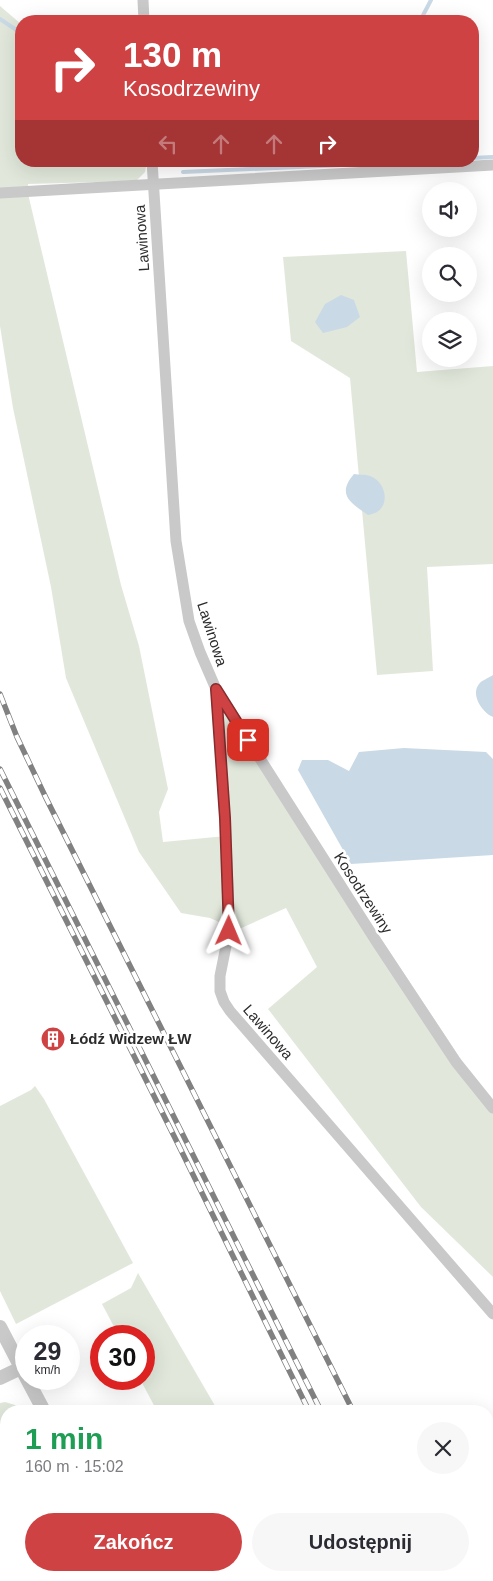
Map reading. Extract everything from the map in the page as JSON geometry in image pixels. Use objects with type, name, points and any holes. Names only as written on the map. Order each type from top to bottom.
[{"type":"street","points":[[143,0],[144,15]]},
{"type":"street","points":[[479,166],[493,165]]},
{"type":"street","name":"Lawinowa","points":[[152,167],[176,541],[189,622],[216,689],[230,912],[229,931],[220,976],[220,991],[224,1002],[493,1314]]},
{"type":"street","points":[[0,193],[459,167]]},
{"type":"street","name":"Kosodrzewiny","points":[[216,689],[371,934],[456,1062],[493,1108]]},
{"type":"street","points":[[0,1328],[15,1356]]},
{"type":"street","points":[[0,1378],[15,1376]]},
{"type":"street","points":[[33,1390],[41,1405]]},
{"type":"shaded area","points":[[0,6],[15,19],[15,167],[146,167],[145,172],[136,181],[28,184],[29,198],[121,585],[139,646],[168,789],[159,812],[163,842],[226,836],[216,689],[493,1108],[493,1277],[421,1207],[268,1009],[317,967],[286,908],[237,930],[210,918],[181,913],[139,852],[66,678],[51,587],[13,408],[0,326]]},
{"type":"shaded area","points":[[406,251],[417,372],[493,366],[493,564],[427,567],[433,671],[377,675],[350,378],[291,341],[283,257]]},
{"type":"shaded area","points":[[35,1086],[44,1099],[133,1263],[16,1324],[0,1291],[0,1106]]},
{"type":"shaded area","points":[[138,1273],[215,1405],[154,1405],[146,1390],[155,1390],[155,1325],[113,1325],[102,1304],[131,1288]]},
{"type":"shaded area","points":[[5,1402],[15,1405],[0,1405],[0,1403]]},
{"type":"water","points":[[341,295],[354,300],[360,317],[347,327],[323,333],[315,322],[325,304]]},
{"type":"water","points":[[354,474],[370,476],[381,484],[384,490],[384,503],[376,513],[368,515],[348,498],[346,488]]},
{"type":"water","points":[[493,675],[493,717],[482,708],[476,693],[480,683]]},
{"type":"water","points":[[404,748],[486,752],[493,759],[493,855],[351,864],[298,770],[302,760],[328,760],[349,771],[359,752]]},
{"type":"waterway","points":[[423,15],[431,0]]},
{"type":"waterway","points":[[0,19],[15,29]]},
{"type":"waterway","points":[[479,158],[493,157]]},
{"type":"waterway","points":[[183,172],[297,167]]},
{"type":"railway","points":[[0,694],[17,737],[46,798],[350,1405]]},
{"type":"railway","points":[[0,769],[318,1405]]},
{"type":"railway","points":[[0,788],[306,1405]]},
{"type":"place","name":"Łódź Widzew ŁW","points":[[53,1039]]},
{"type":"route","points":[[229,931],[230,912],[225,818],[216,689],[248,740]]}]
